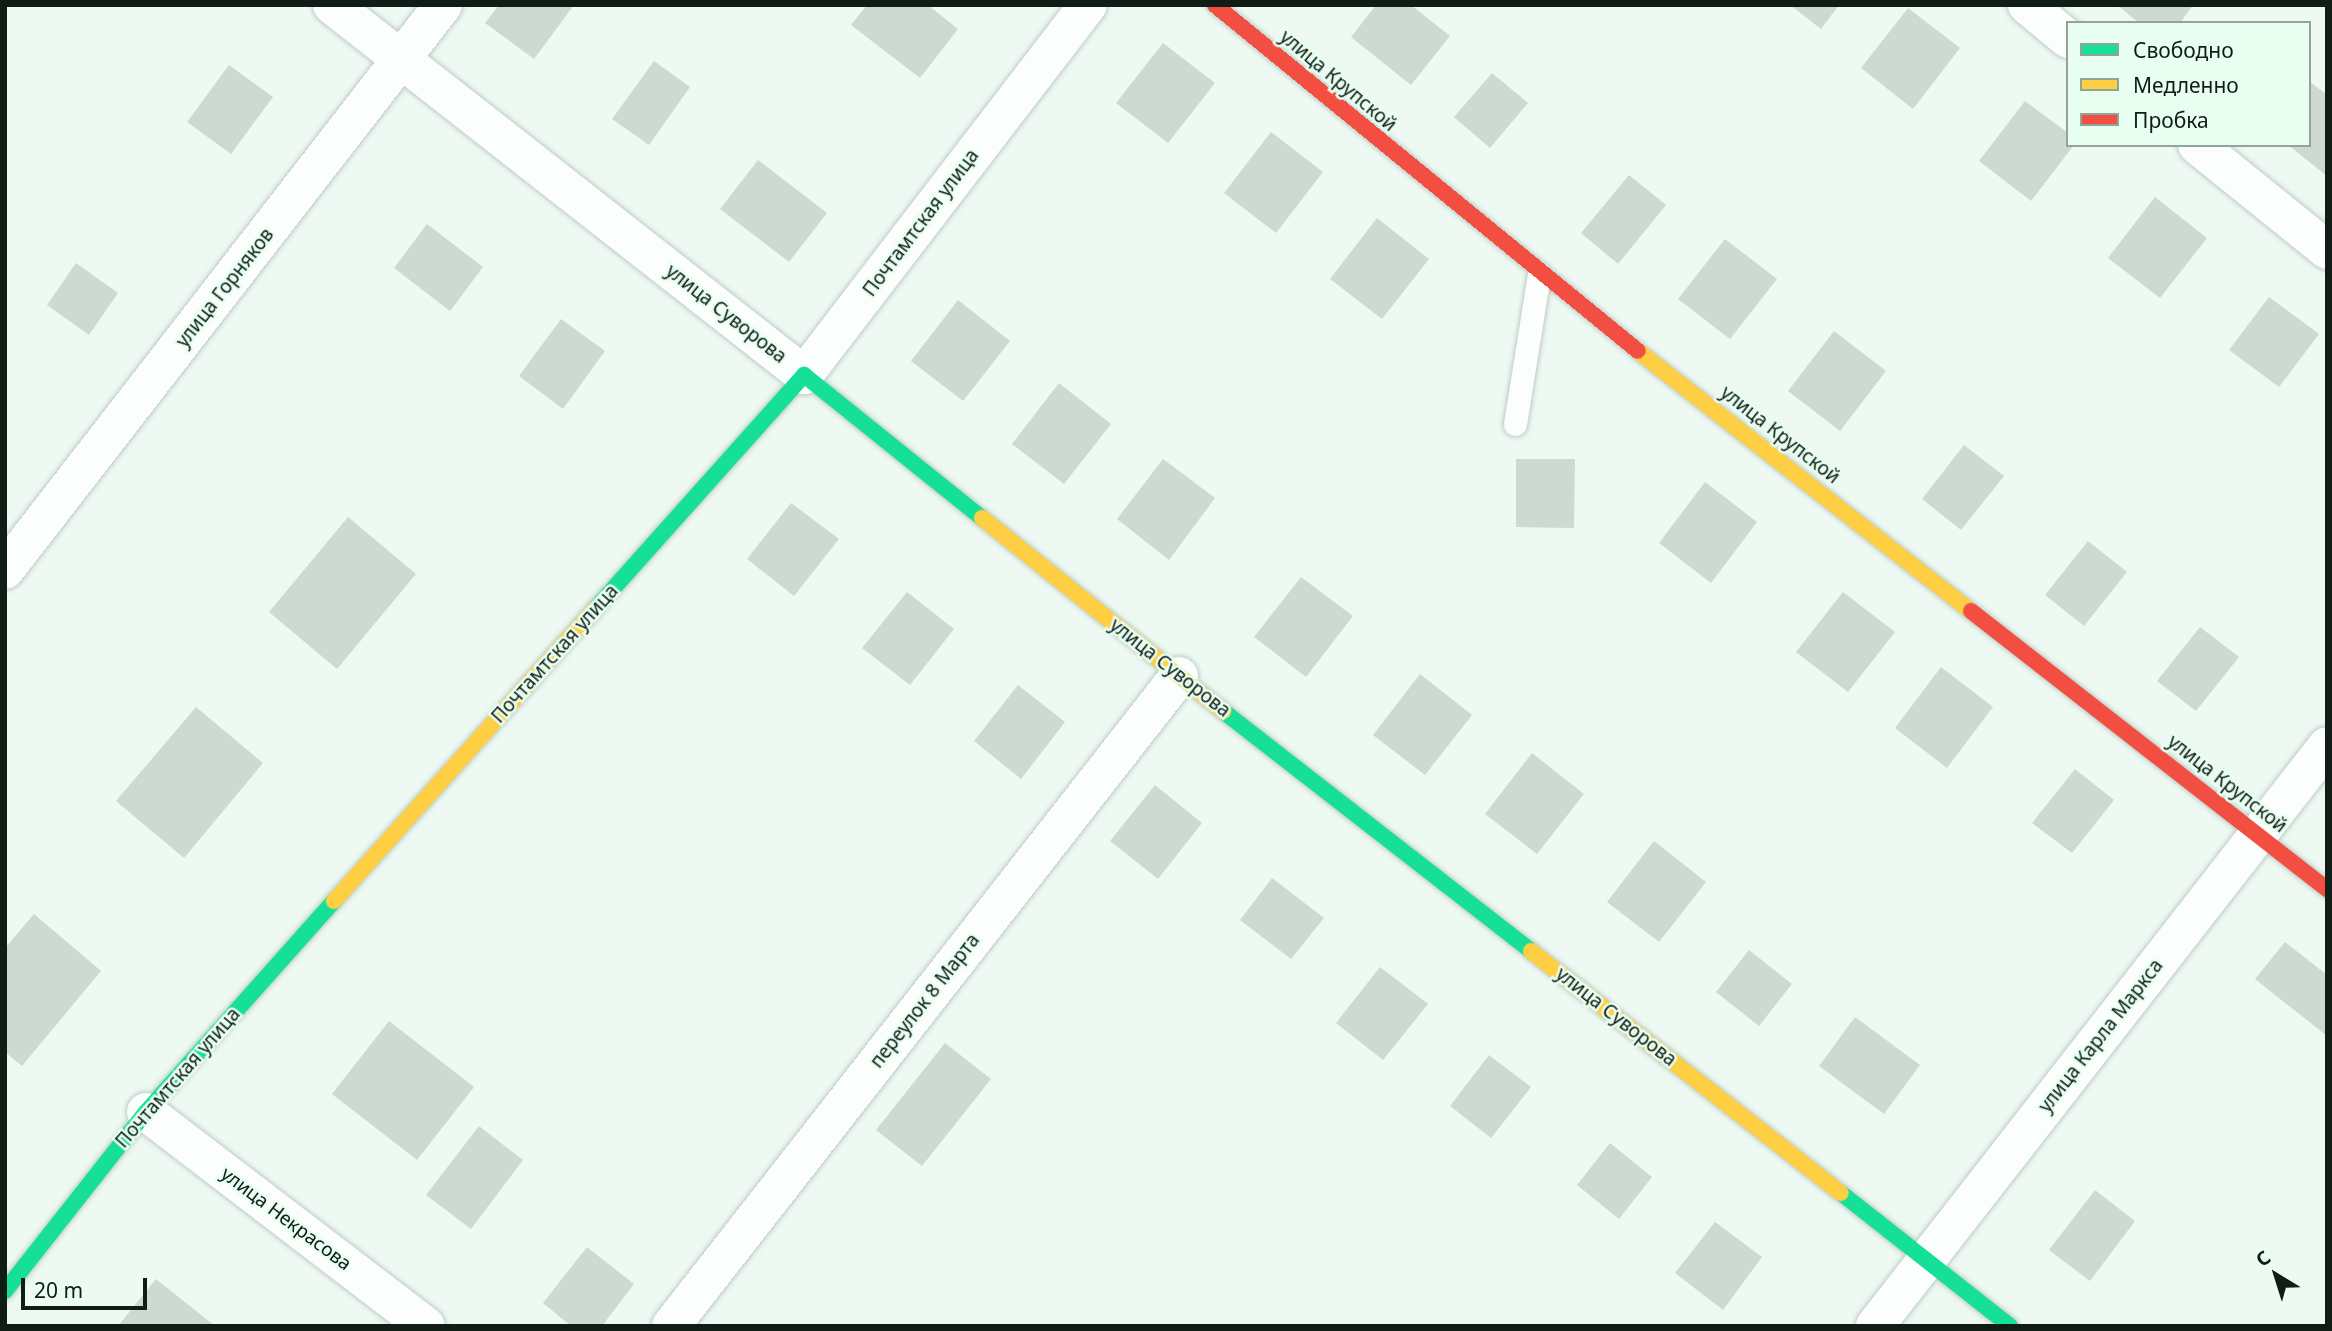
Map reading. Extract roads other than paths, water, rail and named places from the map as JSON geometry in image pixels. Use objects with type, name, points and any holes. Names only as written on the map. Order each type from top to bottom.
[{"type":"street","name":"улица Суворова","points":[[332,5],[804,375],[1179,676],[2010,1326]]},
{"type":"street","name":"улица Горняков","points":[[5,570],[403,61],[443,5]]},
{"type":"street","name":"Почтамтская улица","points":[[8,1283],[146,1112],[804,375],[1088,5]]},
{"type":"street","name":"улица Крупской","points":[[1215,5],[1539,274],[2327,889]]},
{"type":"street","points":[[2027,5],[2066,37]]},
{"type":"street","points":[[2199,147],[2327,250]]},
{"type":"street","name":"переулок 8 Марта","points":[[671,1326],[1179,676]]},
{"type":"street","name":"улица Карла Маркса","points":[[1875,1326],[2327,746]]},
{"type":"street","name":"улица Некрасова","points":[[146,1112],[426,1326]]},
{"type":"lane","points":[[1515,424],[1539,274]]}]
